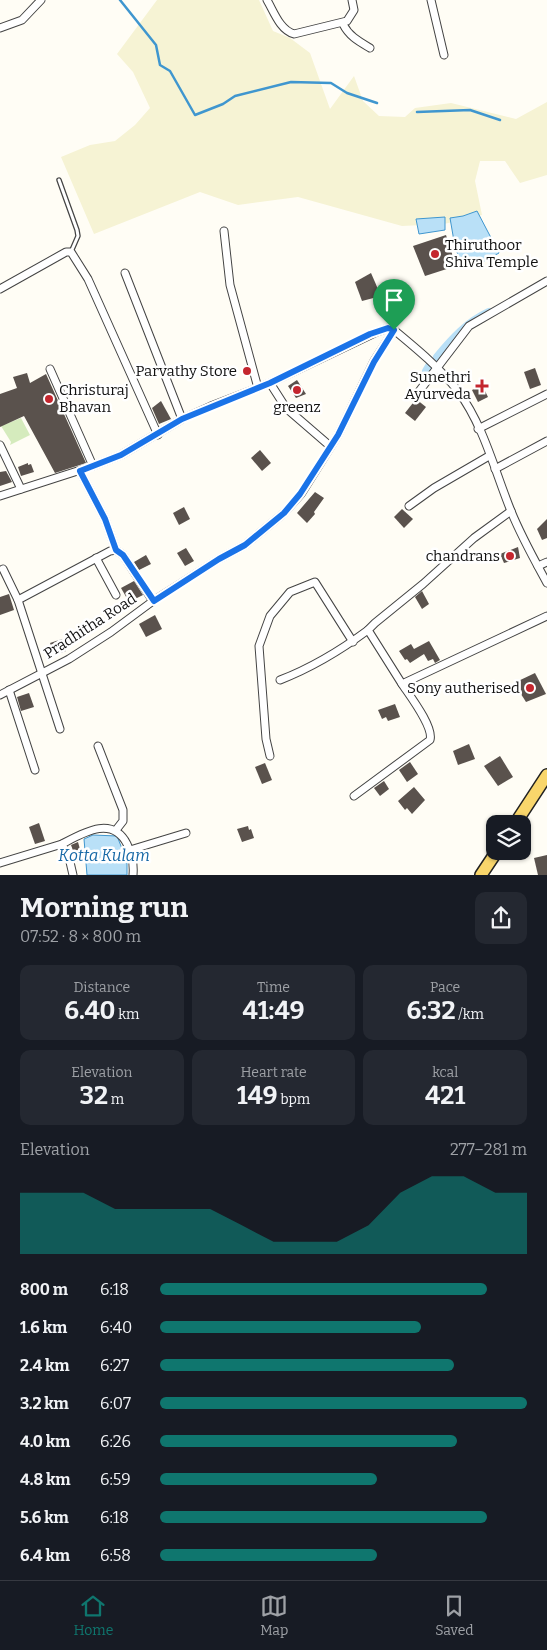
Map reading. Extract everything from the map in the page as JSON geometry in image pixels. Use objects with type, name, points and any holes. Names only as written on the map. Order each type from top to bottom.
[{"type":"main road","points":[[521,815],[547,775]]},
{"type":"main road","points":[[481,875],[491,860]]},
{"type":"street","points":[[0,28],[22,20],[41,0]]},
{"type":"street","points":[[266,0],[288,32],[294,34],[343,24],[354,10],[352,0]]},
{"type":"street","points":[[431,0],[444,55]]},
{"type":"street","points":[[343,24],[353,39],[370,48]]},
{"type":"street","points":[[224,232],[230,285],[258,388]]},
{"type":"street","points":[[0,289],[66,252],[71,252],[88,279],[158,435]]},
{"type":"street","points":[[125,273],[182,419]]},
{"type":"street","points":[[417,394],[436,367],[474,322],[547,281]]},
{"type":"street","points":[[0,496],[80,471],[121,455],[158,435],[182,419],[270,383],[388,328],[394,330],[436,367],[463,399],[478,429],[511,511],[547,583]]},
{"type":"street","name":"Pradhitha Road","points":[[0,696],[111,632],[154,601],[219,559],[245,545],[284,513],[300,494],[330,446],[374,362],[394,330]]},
{"type":"street","points":[[50,369],[93,466]]},
{"type":"street","points":[[270,383],[286,408],[330,446]]},
{"type":"street","points":[[478,429],[547,394]]},
{"type":"street","points":[[495,469],[547,441]]},
{"type":"street","points":[[0,445],[21,489]]},
{"type":"street","points":[[409,506],[434,488],[489,456]]},
{"type":"street","points":[[80,471],[105,519],[116,550],[123,555],[154,601]]},
{"type":"street","points":[[280,680],[300,672],[353,642],[423,584],[474,538],[511,511]]},
{"type":"street","points":[[18,600],[96,558],[116,550]]},
{"type":"street","points":[[96,558],[116,595]]},
{"type":"street","points":[[538,566],[547,562]]},
{"type":"street","points":[[2,569],[18,600],[60,730]]},
{"type":"street","points":[[270,756],[266,739],[260,646],[270,616],[290,592],[315,582],[353,642]]},
{"type":"street","points":[[402,684],[547,616]]},
{"type":"street","points":[[354,796],[430,740],[432,734],[368,630]]},
{"type":"street","points":[[9,690],[35,770]]},
{"type":"street","points":[[98,746],[123,810],[123,820],[116,830]]},
{"type":"street","points":[[0,863],[62,844],[86,832],[106,828],[116,830],[122,835],[130,850],[134,867],[133,875]]},
{"type":"street","points":[[130,850],[186,832]]},
{"type":"street","points":[[62,844],[70,862],[73,875]]},
{"type":"lane","points":[[59,180],[77,230],[78,236],[71,252]]},
{"type":"shaded area","points":[[157,0],[259,0],[273,31],[290,38],[310,53],[330,109],[354,76],[363,101],[379,116],[405,117],[415,108],[451,103],[516,119],[547,102],[547,175],[520,183],[505,161],[480,161],[475,181],[482,215],[444,224],[402,226],[298,197],[238,205],[200,192],[94,234],[61,157],[90,145],[115,141],[135,125],[150,108],[133,72],[117,54]]},
{"type":"green space","points":[[21,418],[30,435],[10,445],[11,442],[1,426]]},
{"type":"water","points":[[477,211],[499,253],[477,265],[463,268],[455,247],[450,218]]},
{"type":"water","points":[[445,217],[445,230],[419,234],[416,219]]},
{"type":"water","name":"Kotta Kulam","points":[[93,835],[117,836],[127,861],[127,875],[87,875],[84,839]]},
{"type":"building","name":"Thiruthoor Shiva Temple","points":[[446,235],[456,266],[425,276],[413,246]]},
{"type":"building","points":[[371,273],[381,296],[362,301],[355,282]]},
{"type":"building","points":[[535,368],[541,385],[530,389],[524,372]]},
{"type":"building","points":[[27,373],[30,383],[46,374],[86,463],[55,473],[24,416],[0,427],[0,394],[17,388],[13,377]]},
{"type":"building","name":"greenz","points":[[297,380],[306,394],[296,398],[288,386]]},
{"type":"building","points":[[482,385],[488,397],[478,402],[472,390]]},
{"type":"building","points":[[416,399],[426,407],[415,421],[405,413]]},
{"type":"building","points":[[161,401],[171,419],[159,424],[152,408]]},
{"type":"building","points":[[260,450],[271,463],[262,471],[251,458]]},
{"type":"building","points":[[28,463],[28,465],[31,464],[34,472],[21,476],[18,467]]},
{"type":"building","points":[[6,471],[12,482],[0,486],[0,472]]},
{"type":"building","points":[[315,492],[324,498],[314,512],[315,514],[307,523],[297,513]]},
{"type":"building","points":[[184,507],[190,519],[179,525],[173,513]]},
{"type":"building","points":[[402,509],[413,519],[404,528],[394,517]]},
{"type":"building","points":[[547,519],[547,538],[542,540],[537,529]]},
{"type":"building","name":"chandrans","points":[[518,547],[520,558],[504,563],[500,554]]},
{"type":"building","points":[[186,548],[194,561],[185,566],[177,553]]},
{"type":"building","points":[[146,555],[151,564],[139,570],[134,562]]},
{"type":"building","points":[[134,581],[143,595],[129,602],[121,588]]},
{"type":"building","points":[[422,591],[429,604],[422,609],[415,597]]},
{"type":"building","points":[[9,594],[14,610],[0,615],[0,597]]},
{"type":"building","points":[[155,615],[162,629],[146,637],[139,624]]},
{"type":"building","points":[[62,639],[66,651],[55,655],[50,643]]},
{"type":"building","points":[[429,641],[440,660],[435,663],[433,659],[428,661],[424,654],[410,663],[407,659],[405,660],[399,651],[411,644],[414,649]]},
{"type":"building","name":"Sony autherised","points":[[535,673],[546,694],[526,702],[514,683]]},
{"type":"building","points":[[29,693],[34,707],[21,711],[17,697]]},
{"type":"building","points":[[395,704],[400,717],[388,721],[386,717],[382,719],[378,710]]},
{"type":"building","points":[[469,744],[475,759],[458,765],[453,751]]},
{"type":"building","points":[[500,756],[513,777],[498,786],[484,766]]},
{"type":"building","points":[[410,762],[418,774],[407,782],[399,770]]},
{"type":"building","points":[[265,763],[272,780],[262,784],[255,767]]},
{"type":"building","points":[[384,781],[389,789],[380,796],[374,788]]},
{"type":"building","points":[[414,787],[425,800],[412,814],[407,808],[405,810],[398,801]]},
{"type":"building","points":[[39,823],[45,841],[35,844],[29,827]]},
{"type":"building","points":[[248,826],[254,838],[242,842],[237,829]]},
{"type":"building","points":[[78,842],[83,860],[77,862],[71,845]]},
{"type":"building","points":[[547,855],[547,875],[538,875],[534,858]]},
{"type":"waterway","points":[[120,0],[156,45],[160,65],[170,71],[195,115],[223,104],[235,96],[291,82],[331,83],[347,93],[377,103]]},
{"type":"waterway","points":[[417,112],[470,110],[500,120]]},
{"type":"waterway","points":[[437,357],[454,337],[489,312]]},
{"type":"waterway","points":[[426,371],[429,366]]},
{"type":"place","name":"Thiruthoor Shiva Temple","points":[[435,254]]},
{"type":"place","name":"Parvathy Store","points":[[247,371]]},
{"type":"place","name":"Sunethri Ayurveda","points":[[482,386]]},
{"type":"place","name":"greenz","points":[[297,390]]},
{"type":"place","name":"Christuraj Bhavan","points":[[49,399]]},
{"type":"place","name":"chandrans","points":[[510,556]]},
{"type":"place","name":"Sony autherised","points":[[530,688]]},
{"type":"route","points":[[388,328],[394,330],[374,362],[338,435],[300,494],[284,513],[245,545],[219,559],[154,601],[123,555],[116,550],[105,519],[80,471],[121,455],[158,435],[182,419],[270,383],[370,334],[388,328]]}]
